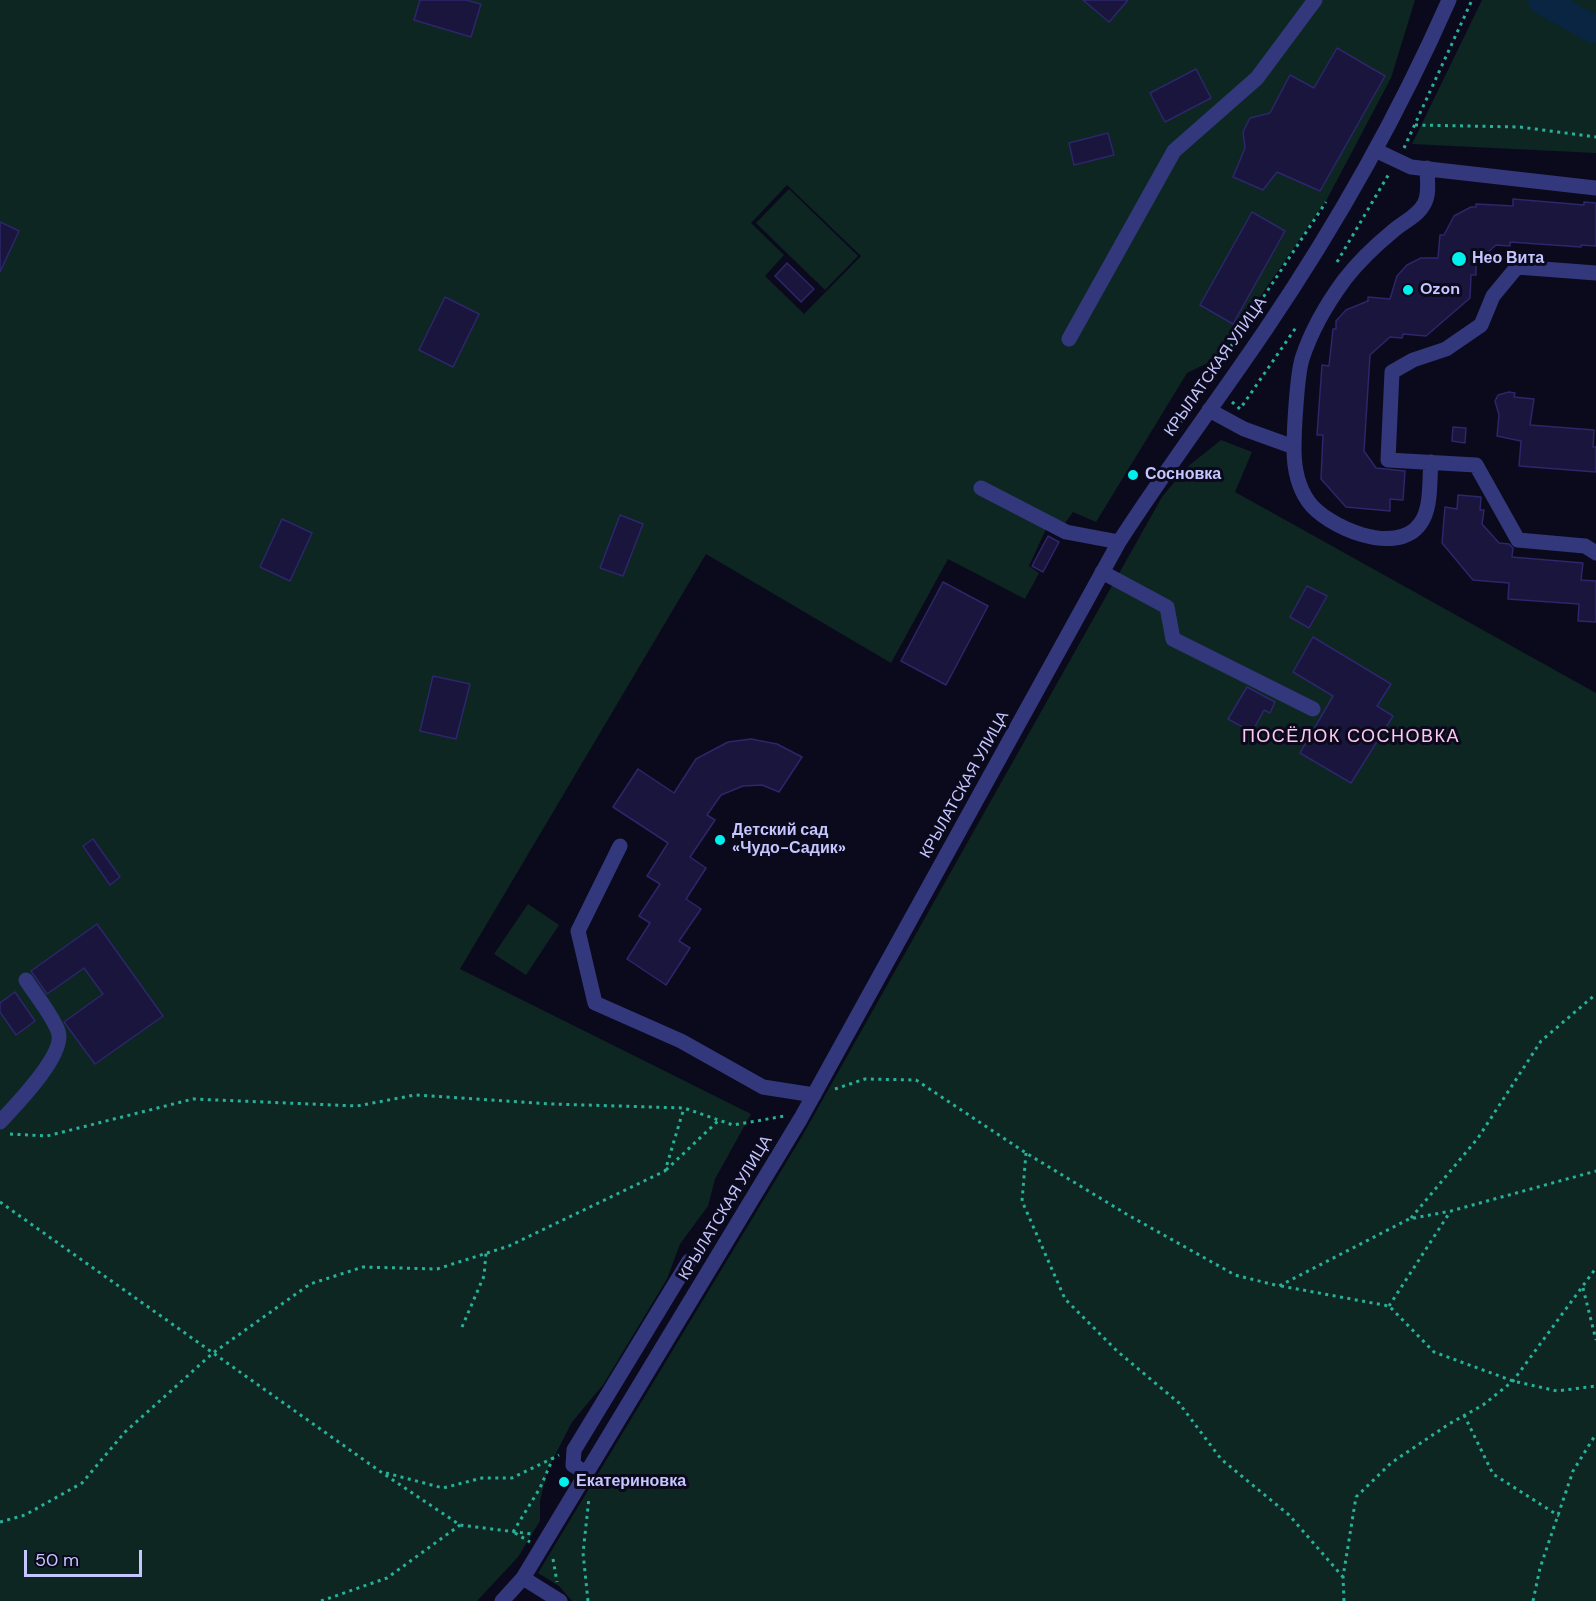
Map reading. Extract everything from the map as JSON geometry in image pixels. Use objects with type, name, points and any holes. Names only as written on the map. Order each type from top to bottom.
[{"type":"street","points":[[1069,339],[1174,151],[1257,78],[1315,0]]},
{"type":"street","name":"КРЫЛАТСКАЯ УЛИЦА","points":[[502,1601],[517,1590],[814,1095],[1119,542],[1285,300],[1377,151],[1401,106],[1449,0]]},
{"type":"street","points":[[1377,151],[1411,167],[1596,188]]},
{"type":"street","points":[[1427,168],[1424,204],[1414,216],[1373,247],[1345,279],[1317,325],[1302,360],[1294,447],[1295,473],[1308,502],[1330,520],[1355,534],[1381,539],[1404,536],[1419,525],[1427,507],[1431,462]]},
{"type":"street","points":[[1596,273],[1517,267],[1493,296],[1481,325],[1446,349],[1413,360],[1392,372],[1388,460],[1476,465],[1518,540],[1585,546],[1596,553]]},
{"type":"street","points":[[1209,410],[1244,429],[1294,447]]},
{"type":"street","points":[[981,488],[1066,532],[1119,542]]},
{"type":"street","points":[[1102,572],[1167,607],[1173,639],[1313,709]]},
{"type":"street","points":[[620,846],[578,931],[595,1003],[681,1041],[764,1087],[814,1095]]},
{"type":"street","points":[[0,1122],[30,1088],[58,1045],[59,1032],[26,980]]},
{"type":"street","points":[[586,1473],[573,1465],[574,1450],[689,1261]]},
{"type":"street","points":[[674,1286],[696,1293]]},
{"type":"street","points":[[517,1590],[560,1601]]},
{"type":"path","points":[[1334,268],[1397,161],[1472,0]]},
{"type":"path","points":[[1415,125],[1520,126],[1596,137]]},
{"type":"path","points":[[1207,380],[1329,199]]},
{"type":"path","points":[[1240,409],[1302,318]]},
{"type":"path","points":[[1409,1219],[1478,1138],[1541,1041],[1596,994]]},
{"type":"path","points":[[814,1095],[865,1079],[916,1080],[1026,1153],[1128,1215],[1235,1275],[1279,1286],[1389,1306],[1434,1352],[1513,1381],[1557,1391],[1596,1386]]},
{"type":"path","points":[[0,1133],[47,1136],[193,1099],[357,1106],[416,1095],[552,1104],[684,1108],[733,1125],[790,1115]]},
{"type":"path","points":[[665,1172],[684,1108]]},
{"type":"path","points":[[0,1522],[25,1515],[81,1483],[125,1432],[213,1353],[310,1284],[363,1267],[437,1269],[509,1246],[665,1172],[719,1120]]},
{"type":"path","points":[[1026,1153],[1022,1201],[1065,1299],[1117,1351],[1179,1403],[1221,1459],[1289,1515],[1343,1576]]},
{"type":"path","points":[[1279,1286],[1409,1219],[1451,1211],[1596,1171]]},
{"type":"path","points":[[0,1202],[381,1472],[460,1524],[513,1532],[534,1544]]},
{"type":"path","points":[[1389,1306],[1451,1211]]},
{"type":"path","points":[[462,1327],[484,1276],[486,1253]]},
{"type":"path","points":[[1344,1601],[1343,1576],[1356,1497],[1391,1462],[1483,1405],[1513,1381],[1596,1268]]},
{"type":"path","points":[[1583,1287],[1596,1340]]},
{"type":"path","points":[[1464,1415],[1494,1474],[1559,1516]]},
{"type":"path","points":[[1533,1601],[1540,1568],[1573,1471],[1596,1434]]},
{"type":"path","points":[[381,1472],[443,1488],[482,1478],[512,1478],[574,1450]]},
{"type":"path","points":[[513,1532],[540,1488],[553,1458]]},
{"type":"path","points":[[588,1601],[583,1553],[589,1491]]},
{"type":"path","points":[[321,1601],[387,1578],[460,1524]]},
{"type":"green space","points":[[0,0],[1415,0],[1391,78],[1326,201],[1218,358],[1187,373],[1096,522],[1073,512],[1063,526],[1047,527],[1029,566],[1039,573],[1025,599],[948,559],[891,663],[706,554],[460,969],[751,1114],[715,1179],[708,1206],[680,1244],[667,1279],[603,1385],[572,1422],[548,1469],[540,1501],[540,1521],[518,1557],[477,1601],[0,1601]],"holes":[[[787,185],[861,256],[804,314],[765,276],[784,255],[751,223]]]},
{"type":"green space","points":[[1482,0],[1596,0],[1596,153],[1412,144]]},
{"type":"green space","points":[[789,189],[858,256],[825,290],[756,223]]},
{"type":"green space","points":[[1221,440],[1252,452],[1235,492],[1596,693],[1596,1601],[572,1601],[559,1586],[538,1573],[801,1138],[1162,497],[1186,468]]},
{"type":"green space","points":[[528,904],[559,925],[526,975],[494,954]]},
{"type":"building","points":[[420,0],[466,0],[481,4],[471,37],[414,20]]},
{"type":"building","points":[[1083,0],[1128,0],[1109,22]]},
{"type":"building","points":[[1337,48],[1385,76],[1320,191],[1277,172],[1263,190],[1233,177],[1245,148],[1243,132],[1250,118],[1270,113],[1290,75],[1314,88]]},
{"type":"building","points":[[1196,69],[1211,98],[1165,122],[1150,93]]},
{"type":"building","points":[[1108,133],[1114,155],[1074,165],[1069,143]]},
{"type":"building","points":[[1513,199],[1584,205],[1584,202],[1596,203],[1596,246],[1510,242],[1510,246],[1496,245],[1476,262],[1476,275],[1471,275],[1470,298],[1426,336],[1403,334],[1402,338],[1390,337],[1370,355],[1364,451],[1376,468],[1405,471],[1403,500],[1390,499],[1390,511],[1346,507],[1321,479],[1323,435],[1317,435],[1322,365],[1329,366],[1336,321],[1346,310],[1368,301],[1368,297],[1390,299],[1397,276],[1407,265],[1421,258],[1438,258],[1440,235],[1444,235],[1454,216],[1471,207],[1476,207],[1476,204],[1513,206]]},
{"type":"building","points":[[1252,212],[1285,231],[1233,324],[1200,305]]},
{"type":"building","points":[[0,222],[19,231],[0,272]]},
{"type":"building","points":[[787,263],[814,289],[801,302],[775,276]]},
{"type":"building","points":[[445,297],[479,314],[453,367],[419,350]]},
{"type":"building","points":[[1515,393],[1514,397],[1534,399],[1530,425],[1594,430],[1593,447],[1596,447],[1596,472],[1519,466],[1521,441],[1497,436],[1499,415],[1495,401],[1498,395]]},
{"type":"building","points":[[1453,427],[1466,428],[1465,443],[1452,441]]},
{"type":"building","points":[[1458,495],[1481,497],[1480,510],[1484,510],[1482,524],[1499,543],[1509,544],[1513,548],[1512,557],[1583,563],[1581,580],[1596,581],[1596,622],[1578,621],[1579,604],[1508,599],[1509,583],[1473,580],[1442,543],[1445,507],[1457,509]]},
{"type":"building","points":[[620,515],[643,524],[623,576],[600,568]]},
{"type":"building","points":[[282,519],[312,533],[290,581],[260,567]]},
{"type":"building","points":[[1048,536],[1059,542],[1043,572],[1032,566]]},
{"type":"building","points":[[943,582],[988,606],[946,685],[901,661]]},
{"type":"building","points":[[1307,586],[1327,596],[1309,628],[1290,617]]},
{"type":"building","points":[[1313,637],[1391,684],[1377,706],[1393,716],[1351,783],[1300,753],[1333,696],[1293,672]]},
{"type":"building","points":[[433,676],[470,684],[456,739],[420,731]]},
{"type":"building","points":[[1247,687],[1275,702],[1270,713],[1264,710],[1252,732],[1228,719]]},
{"type":"building","points":[[751,739],[777,744],[802,757],[779,792],[762,785],[743,786],[721,795],[707,815],[715,820],[690,857],[706,868],[686,899],[701,909],[679,941],[690,948],[666,985],[627,959],[650,923],[639,916],[660,884],[647,876],[668,843],[613,807],[638,769],[674,793],[696,759],[728,742]]},
{"type":"building","points":[[93,839],[120,877],[110,885],[83,846]]},
{"type":"building","points":[[97,924],[163,1016],[95,1064],[64,1022],[103,994],[84,968],[47,994],[31,971]]},
{"type":"building","points":[[15,992],[35,1021],[16,1035],[0,1012],[0,1003]]},
{"type":"waterway","points":[[1542,0],[1593,29]]},
{"type":"place","name":"Нео Вита","points":[[1459,259]]},
{"type":"place","name":"Ozon","points":[[1408,290]]},
{"type":"place","name":"Сосновка","points":[[1133,475]]},
{"type":"place","name":"Детский сад «Чудо-Садик»","points":[[720,840]]},
{"type":"place","name":"Екатериновка","points":[[564,1482]]},
{"type":"district","name":"ПОСЁЛОК СОСНОВКА","points":[[1351,737]]}]
